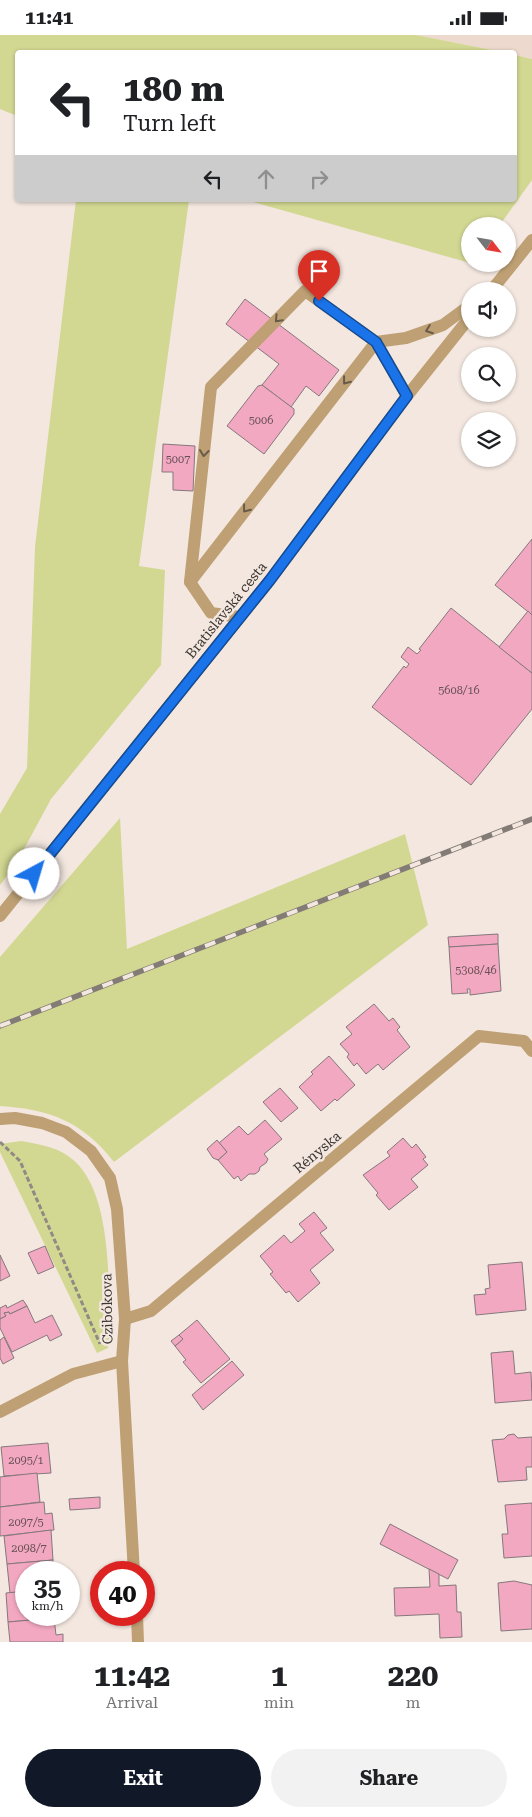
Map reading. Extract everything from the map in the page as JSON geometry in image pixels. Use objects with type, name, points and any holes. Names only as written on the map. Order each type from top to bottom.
[{"type":"street","points":[[498,282],[532,240]]},
{"type":"street","points":[[240,617],[211,613],[190,581],[211,387],[305,291],[376,342],[407,396]]},
{"type":"street","points":[[190,581],[376,342],[406,338],[443,325],[461,312]]},
{"type":"street","name":"Bratislavská cesta","points":[[0,916],[270,580],[407,396],[461,328]]},
{"type":"street","name":"Rényska","points":[[124,1319],[151,1311],[479,1036],[524,1041],[532,1051]]},
{"type":"street","name":"Czibókova","points":[[0,1119],[15,1118],[42,1123],[66,1132],[91,1151],[110,1178],[116,1209],[124,1319],[122,1361],[133,1561]]},
{"type":"street","points":[[0,1412],[73,1374],[122,1361]]},
{"type":"street","points":[[137,1626],[138,1642]]},
{"type":"path","points":[[0,1142],[20,1161],[100,1344]]},
{"type":"shaded area","points":[[416,35],[532,35],[532,59],[517,55],[517,50],[492,50]]},
{"type":"green space","points":[[0,35],[416,35],[492,50],[15,50],[15,115],[0,109]]},
{"type":"green space","points":[[517,55],[532,59],[532,180],[517,201]]},
{"type":"green space","points":[[76,202],[189,202],[139,566],[165,570],[161,665],[51,799],[16,864],[0,885],[0,814],[27,768],[35,547]]},
{"type":"green space","points":[[253,202],[516,202],[505,217],[461,217],[461,260]]},
{"type":"green space","points":[[120,818],[127,949],[405,834],[428,925],[114,1162],[90,1137],[64,1120],[35,1110],[0,1106],[0,957]]},
{"type":"green space","points":[[21,1141],[39,1144],[68,1156],[83,1170],[94,1190],[106,1239],[110,1337],[108,1348],[97,1353],[0,1152],[0,1144]]},
{"type":"building","points":[[245,299],[339,370],[319,396],[306,386],[291,407],[262,385],[279,364],[226,324]]},
{"type":"building","points":[[262,385],[294,409],[294,414],[264,454],[227,426],[258,386]]},
{"type":"building","points":[[163,444],[195,446],[193,491],[173,490],[173,472],[162,472]]},
{"type":"building","points":[[532,539],[532,615],[495,585]]},
{"type":"building","points":[[451,608],[532,673],[532,709],[471,785],[372,707],[404,666],[406,668],[409,664],[401,657],[408,647],[417,654]]},
{"type":"building","points":[[528,611],[532,615],[532,673],[499,647]]},
{"type":"building","points":[[498,934],[498,944],[449,947],[448,937]]},
{"type":"building","points":[[498,944],[501,991],[470,995],[470,989],[467,989],[468,993],[452,994],[449,947]]},
{"type":"building","points":[[374,1004],[389,1021],[393,1018],[400,1027],[397,1030],[410,1047],[383,1070],[378,1064],[366,1074],[357,1063],[354,1066],[347,1057],[349,1054],[340,1044],[352,1034],[346,1027]]},
{"type":"building","points":[[329,1056],[355,1085],[337,1101],[335,1099],[321,1111],[299,1087],[313,1074],[311,1072]]},
{"type":"building","points":[[280,1088],[298,1108],[281,1122],[263,1102]]},
{"type":"building","points":[[265,1120],[282,1139],[264,1154],[268,1159],[260,1167],[259,1171],[255,1174],[249,1174],[241,1181],[238,1176],[234,1179],[218,1160],[227,1152],[219,1143],[239,1126],[248,1135]]},
{"type":"building","points":[[403,1138],[412,1148],[416,1144],[426,1157],[423,1159],[428,1165],[411,1179],[418,1187],[389,1210],[363,1175],[390,1156],[387,1152]]},
{"type":"building","points":[[217,1140],[227,1152],[218,1160],[213,1158],[207,1149]]},
{"type":"building","points":[[314,1212],[327,1228],[320,1233],[334,1250],[310,1270],[320,1283],[298,1302],[289,1291],[286,1293],[270,1274],[273,1272],[260,1256],[284,1235],[291,1243],[305,1231],[299,1224]]},
{"type":"building","points":[[45,1246],[54,1267],[38,1274],[28,1253]]},
{"type":"building","points":[[0,1255],[10,1276],[0,1281]]},
{"type":"building","points":[[522,1262],[526,1310],[476,1315],[474,1295],[486,1294],[485,1289],[490,1288],[488,1265]]},
{"type":"building","points":[[23,1300],[27,1306],[10,1314],[9,1312],[4,1313],[6,1316],[0,1319],[0,1308],[6,1305],[7,1308]]},
{"type":"building","points":[[27,1306],[35,1323],[52,1315],[62,1335],[50,1341],[47,1335],[12,1352],[0,1328],[0,1319],[6,1316],[4,1313],[9,1312],[10,1314]]},
{"type":"building","points":[[197,1320],[230,1359],[201,1383],[183,1362],[186,1360],[175,1346],[183,1339],[179,1335]]},
{"type":"building","points":[[179,1335],[183,1339],[175,1346],[171,1341]]},
{"type":"building","points":[[4,1337],[14,1358],[3,1364],[0,1358],[0,1340]]},
{"type":"building","points":[[513,1351],[515,1374],[531,1372],[532,1400],[495,1403],[491,1353]]},
{"type":"building","points":[[232,1361],[244,1375],[203,1410],[192,1395]]},
{"type":"building","points":[[514,1434],[518,1438],[532,1437],[532,1467],[526,1467],[527,1480],[498,1482],[492,1440],[504,1439],[508,1435]]},
{"type":"building","points":[[48,1443],[51,1473],[4,1476],[1,1447]]},
{"type":"building","points":[[37,1473],[40,1502],[0,1507],[0,1477]]},
{"type":"building","points":[[100,1497],[100,1508],[70,1510],[69,1499]]},
{"type":"building","points":[[44,1502],[45,1514],[52,1513],[54,1530],[0,1536],[0,1507]]},
{"type":"building","points":[[532,1503],[532,1556],[504,1558],[502,1534],[508,1534],[505,1505]]},
{"type":"building","points":[[390,1524],[458,1560],[448,1579],[380,1544]]},
{"type":"building","points":[[51,1530],[53,1560],[15,1561],[15,1563],[7,1564],[4,1536]]},
{"type":"building","points":[[15,1563],[15,1592],[10,1593],[7,1564]]},
{"type":"building","points":[[429,1569],[439,1574],[439,1586],[456,1585],[457,1612],[461,1612],[462,1637],[440,1638],[439,1614],[395,1616],[394,1588],[430,1587]]},
{"type":"building","points":[[514,1581],[532,1585],[532,1629],[501,1631],[498,1583]]},
{"type":"building","points":[[15,1592],[15,1621],[8,1622],[6,1593]]},
{"type":"building","points":[[15,1621],[15,1626],[55,1626],[56,1635],[63,1634],[63,1642],[10,1642],[8,1622]]},
{"type":"railway","points":[[0,1026],[532,819]]},
{"type":"route","points":[[34,874],[270,580],[407,396],[376,342],[319,301]]}]
